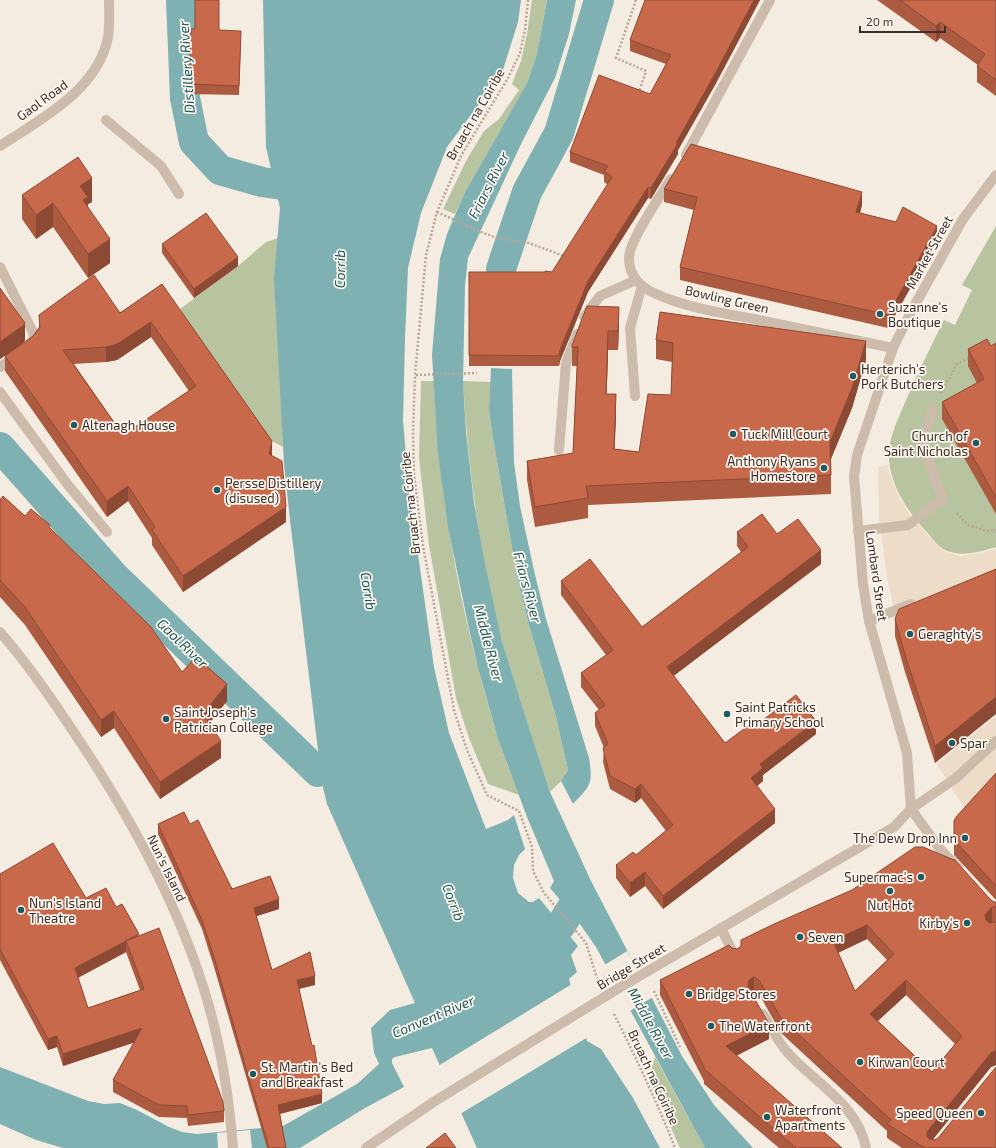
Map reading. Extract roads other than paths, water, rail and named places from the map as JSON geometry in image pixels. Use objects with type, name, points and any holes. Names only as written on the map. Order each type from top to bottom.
[{"type":"street","name":"Gaol Road","points":[[0,146],[75,94],[90,78],[100,60],[108,37],[109,0]]},
{"type":"street","points":[[635,396],[630,328],[639,283],[631,272],[628,258],[640,229],[691,146],[770,0]]},
{"type":"street","points":[[106,120],[161,166],[179,194]]},
{"type":"street","name":"Market Street","points":[[893,348],[962,219],[994,178]]},
{"type":"street","points":[[0,268],[33,332],[34,339],[28,348],[0,368]]},
{"type":"street","points":[[558,450],[566,363],[584,316],[600,296],[639,283]]},
{"type":"street","name":"Bowling Green","points":[[639,283],[654,293],[698,308],[893,348]]},
{"type":"street","name":"Lombard Street","points":[[893,348],[857,455],[854,477],[863,584],[869,621],[907,753],[911,809]]},
{"type":"street","points":[[0,392],[68,486],[107,532]]},
{"type":"street","points":[[858,531],[908,525],[943,499],[923,448],[932,410]]},
{"type":"street","points":[[869,621],[923,599]]},
{"type":"street","name":"Nun's Island","points":[[0,632],[20,654],[37,677],[92,759],[137,835],[168,897],[188,944],[205,992],[214,1026],[225,1077],[233,1148]]},
{"type":"street","name":"Bridge Street","points":[[366,1148],[435,1101],[642,974],[894,827],[911,809],[956,778],[996,741]]},
{"type":"street","points":[[911,809],[939,848],[965,876]]},
{"type":"street","points":[[721,928],[735,957]]},
{"type":"street","points":[[758,1004],[772,1029],[788,1052],[836,1098],[855,1120],[864,1136],[866,1148]]},
{"type":"water","points":[[263,0],[521,0],[518,22],[502,73],[447,147],[421,213],[408,268],[403,420],[409,491],[434,667],[449,733],[486,829],[508,820],[514,815],[525,849],[519,855],[514,865],[513,878],[518,893],[529,902],[533,902],[539,898],[578,946],[571,955],[577,972],[569,979],[587,1041],[601,1049],[633,1098],[660,1148],[477,1148],[432,1048],[392,1059],[392,1063],[404,1087],[365,1108],[300,1148],[63,1148],[36,1140],[0,1124],[0,1067],[88,1101],[104,1104],[120,1103],[182,1132],[197,1134],[283,1126],[357,1084],[379,1064],[374,1053],[371,1028],[390,1010],[415,1003],[327,804],[322,783],[284,464],[274,278],[280,208],[266,147]]},
{"type":"water","points":[[547,0],[576,0],[569,34],[555,78],[522,142],[468,258],[465,286],[463,381],[466,432],[474,503],[485,564],[502,642],[550,792],[591,881],[682,1056],[714,1105],[753,1148],[705,1148],[596,947],[575,917],[550,888],[554,881],[527,817],[498,739],[478,668],[448,527],[438,454],[432,355],[440,259],[447,234],[464,194],[527,83],[537,54]]},
{"type":"water","points":[[491,368],[512,369],[514,463],[520,506],[546,619],[589,758],[591,773],[589,784],[573,804],[561,781],[568,770],[556,717],[529,625],[517,577],[489,410]]},
{"type":"waterway","name":"Distillery River","points":[[181,0],[185,98],[194,142],[220,170],[262,182],[315,190]]},
{"type":"waterway","name":"Friars River","points":[[501,269],[527,192],[559,133],[599,0]]},
{"type":"waterway","name":"Gaol River","points":[[0,447],[114,576],[318,772],[360,759]]},
{"type":"waterway","name":"Middle River","points":[[531,953],[561,925],[578,898]]},
{"type":"place","name":"Suzanne's Boutique","points":[[880,314]]},
{"type":"place","name":"Herterich's Pork Butchers","points":[[853,376]]},
{"type":"place","name":"Altenagh House","points":[[74,425]]},
{"type":"place","name":"Tuck Mill Court","points":[[733,434]]},
{"type":"place","name":"Church of Saint Nicholas","points":[[976,443]]},
{"type":"place","name":"Anthony Ryans Homestore","points":[[824,468]]},
{"type":"place","name":"Persse Distillery (disused)","points":[[217,490]]},
{"type":"place","name":"Geraghty's","points":[[910,634]]},
{"type":"place","name":"Saint Patricks Primary School","points":[[727,714]]},
{"type":"place","name":"Saint Joseph's Patrician College","points":[[166,719]]},
{"type":"place","name":"Spar","points":[[952,743]]},
{"type":"place","name":"The Dew Drop Inn","points":[[965,838]]},
{"type":"place","name":"Supermac's","points":[[921,877]]},
{"type":"place","name":"Nut Hot","points":[[890,891]]},
{"type":"place","name":"Nun's Island Theatre","points":[[21,910]]},
{"type":"place","name":"Kirby's","points":[[967,923]]},
{"type":"place","name":"Seven","points":[[800,937]]},
{"type":"place","name":"Bridge Stores","points":[[689,994]]},
{"type":"place","name":"The Waterfront","points":[[711,1026]]},
{"type":"place","name":"Kirwan Court","points":[[860,1062]]},
{"type":"place","name":"St. Martin's Bed and Breakfast","points":[[253,1074]]},
{"type":"place","name":"Speed Queen","points":[[981,1113]]},
{"type":"place","name":"Waterfront Apartments","points":[[767,1117]]},
{"type":"water label","name":"Corrib","points":[[339,269]]},
{"type":"water label","name":"Corrib","points":[[369,591]]},
{"type":"water label","name":"Corrib","points":[[454,902]]},
{"type":"water label","name":"Convent River","points":[[433,1016]]}]
